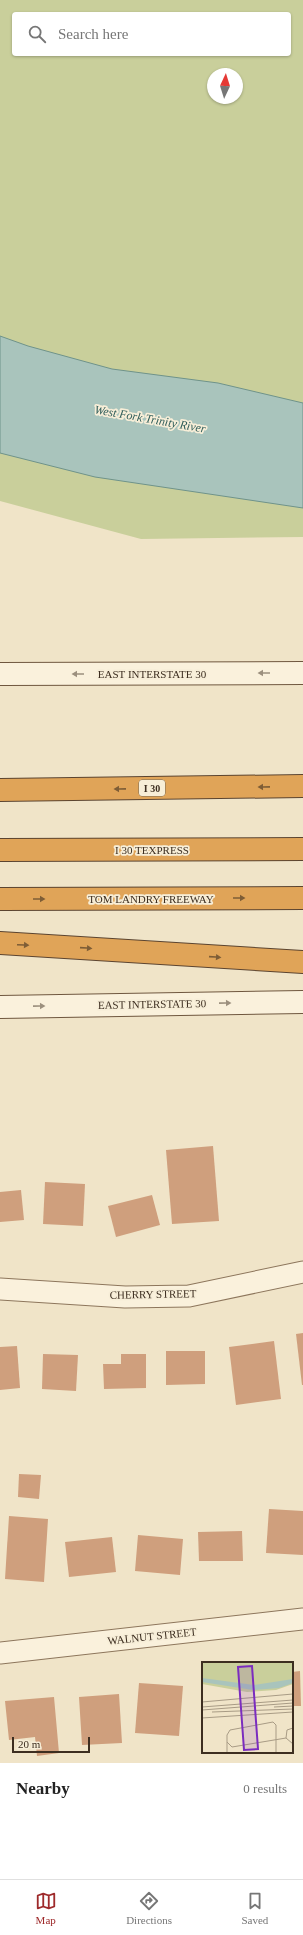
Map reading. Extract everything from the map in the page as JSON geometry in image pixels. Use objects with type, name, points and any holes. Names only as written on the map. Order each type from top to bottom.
[{"type":"highway","name":"I 30","points":[[0,790],[303,786]]},
{"type":"highway","name":"I 30 TEXPRESS","points":[[0,850],[303,849]]},
{"type":"highway","name":"TOM LANDRY FREEWAY","points":[[0,899],[303,898]]},
{"type":"highway","points":[[0,943],[303,962]]},
{"type":"main road","name":"EAST INTERSTATE 30","points":[[0,674],[303,673]]},
{"type":"main road","name":"EAST INTERSTATE 30","points":[[0,1006],[303,1002]]},
{"type":"street","name":"CHERRY STREET","points":[[0,1289],[125,1297],[189,1296],[303,1272]]},
{"type":"street","name":"WALNUT STREET","points":[[0,1653],[303,1619]]},
{"type":"green space","points":[[0,0],[303,0],[303,537],[141,539],[0,501]]},
{"type":"water","name":"West Fork Trinity River","points":[[0,336],[28,346],[112,369],[218,383],[303,403],[303,508],[95,477],[0,453]]},
{"type":"building","points":[[213,1146],[219,1221],[172,1224],[166,1150]]},
{"type":"building","points":[[45,1182],[85,1184],[83,1226],[43,1224]]},
{"type":"building","points":[[21,1190],[24,1220],[0,1222],[0,1192]]},
{"type":"building","points":[[152,1195],[160,1225],[116,1237],[108,1206]]},
{"type":"building","points":[[303,1333],[303,1385],[302,1385],[296,1334]]},
{"type":"building","points":[[274,1341],[281,1399],[236,1405],[229,1347]]},
{"type":"building","points":[[17,1346],[20,1388],[0,1390],[0,1347]]},
{"type":"building","points":[[166,1351],[205,1351],[205,1384],[166,1385]]},
{"type":"building","points":[[43,1354],[78,1355],[76,1391],[42,1389]]},
{"type":"building","points":[[121,1354],[146,1354],[146,1388],[104,1389],[103,1364],[121,1364]]},
{"type":"building","points":[[19,1474],[41,1475],[39,1499],[18,1497]]},
{"type":"building","points":[[269,1509],[303,1511],[303,1555],[266,1553]]},
{"type":"building","points":[[9,1516],[48,1519],[44,1582],[5,1579]]},
{"type":"building","points":[[242,1531],[243,1561],[199,1561],[198,1532]]},
{"type":"building","points":[[138,1535],[183,1539],[180,1575],[135,1571]]},
{"type":"building","points":[[112,1537],[116,1572],[69,1577],[65,1542]]},
{"type":"building","points":[[300,1671],[301,1706],[293,1706],[293,1672]]},
{"type":"building","points":[[139,1683],[183,1686],[179,1736],[135,1733]]},
{"type":"building","points":[[119,1694],[122,1743],[82,1745],[79,1697]]},
{"type":"building","points":[[54,1697],[59,1753],[37,1756],[35,1737],[9,1740],[5,1701]]}]
